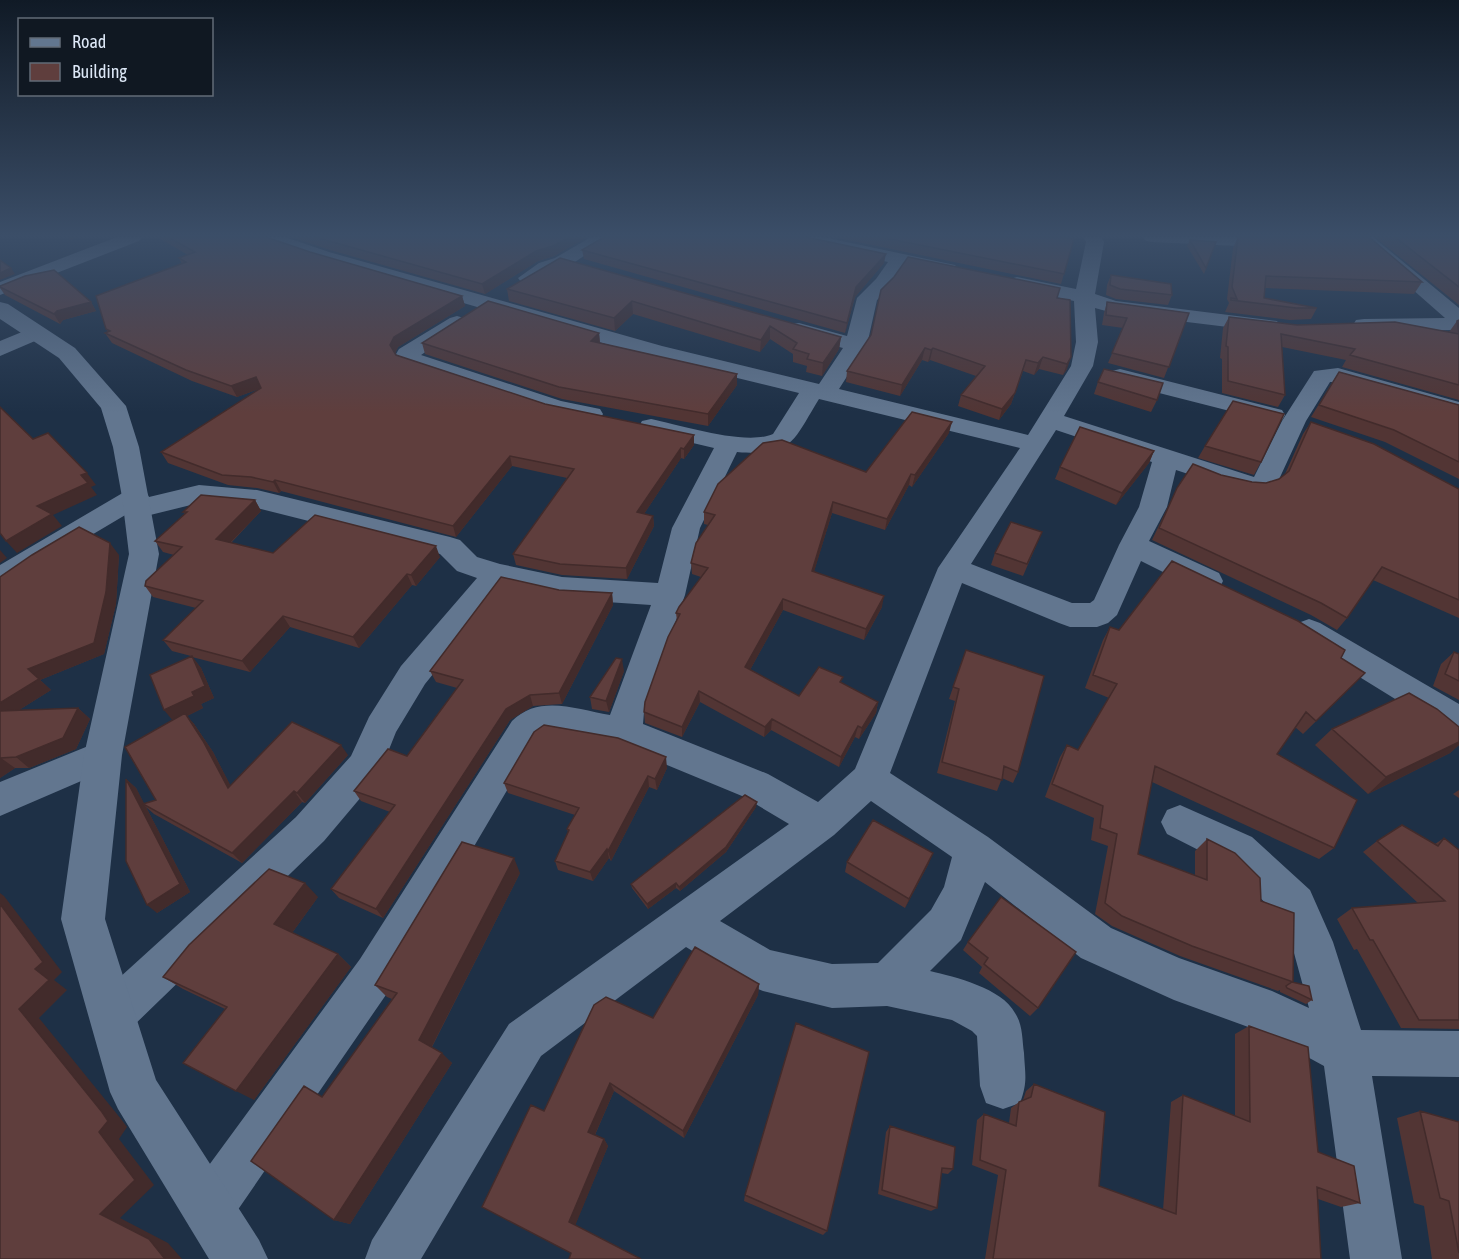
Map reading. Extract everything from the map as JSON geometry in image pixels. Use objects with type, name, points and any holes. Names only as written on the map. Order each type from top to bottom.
[{"type":"street","points":[[460,296],[655,351],[819,392],[1042,431],[1166,458],[1243,484],[1257,486],[1266,482],[1303,424],[1322,376],[1338,366],[1459,410]]},
{"type":"street","points":[[499,296],[413,349],[406,354],[408,358],[556,407],[754,445],[776,444],[783,439],[856,345],[869,296]]},
{"type":"street","points":[[1078,296],[1113,307],[1290,328]]},
{"type":"street","points":[[1429,296],[1459,322]]},
{"type":"street","points":[[392,1259],[525,1040],[821,823],[869,779],[953,567],[1082,366],[1087,342],[1084,297]]},
{"type":"street","points":[[0,309],[66,353],[113,406],[126,447],[144,554],[104,755],[83,919],[135,1092],[240,1259]]},
{"type":"street","points":[[778,322],[856,345]]},
{"type":"street","points":[[1342,326],[1459,322]]},
{"type":"street","points":[[0,349],[34,333]]},
{"type":"street","points":[[1082,366],[1303,424]]},
{"type":"street","points":[[625,732],[627,712],[634,690],[670,595],[686,528],[729,442]]},
{"type":"street","points":[[953,567],[1070,615],[1097,615],[1106,607],[1133,545],[1153,507],[1166,458]]},
{"type":"street","points":[[0,579],[31,558],[137,503],[199,494],[257,499],[450,547],[467,564],[497,574],[562,588],[670,595]]},
{"type":"street","points":[[1133,545],[1229,591]]},
{"type":"street","points":[[113,1014],[310,829],[365,766],[381,727],[413,675],[497,574]]},
{"type":"street","points":[[1279,615],[1459,721]]},
{"type":"street","points":[[208,1209],[375,974],[524,731],[535,720],[547,719],[625,732],[755,785],[821,823]]},
{"type":"street","points":[[0,799],[104,755]]},
{"type":"street","points":[[869,779],[974,850],[1096,943],[1174,978],[1272,1013],[1307,1030],[1345,1053],[1459,1054]]},
{"type":"street","points":[[1180,822],[1238,850],[1296,904],[1312,942],[1345,1053],[1377,1259]]},
{"type":"street","points":[[887,984],[946,925],[962,893],[974,850]]},
{"type":"street","points":[[684,922],[763,970],[832,986],[887,984],[958,999],[988,1015],[999,1027],[1003,1086]]},
{"type":"building","points":[[18,296],[84,296],[91,302],[57,311],[54,314]]},
{"type":"building","points":[[96,296],[461,296],[394,337],[390,345],[396,355],[545,404],[694,435],[684,449],[681,448],[637,512],[653,516],[626,568],[560,564],[513,554],[574,469],[510,456],[453,526],[275,480],[273,482],[251,477],[222,475],[161,452],[261,388],[256,377],[231,386],[186,370],[105,333],[110,331],[106,329]]},
{"type":"building","points":[[532,296],[694,296],[841,337],[823,363],[807,359],[809,354],[793,349],[797,343],[770,326],[761,340],[632,301],[614,318]]},
{"type":"building","points":[[748,296],[854,296],[847,323]]},
{"type":"building","points":[[880,296],[1058,296],[1057,298],[1070,300],[1071,357],[1067,364],[1043,357],[1038,363],[1026,360],[1015,393],[1002,409],[961,395],[985,366],[933,348],[931,350],[925,348],[902,385],[847,371],[871,335]]},
{"type":"building","points":[[1236,296],[1264,296],[1264,298],[1317,308],[1296,308],[1231,300],[1231,298],[1237,299]]},
{"type":"building","points":[[488,301],[599,333],[591,341],[737,374],[708,414],[559,387],[422,343]]},
{"type":"building","points":[[1107,302],[1189,313],[1169,367],[1112,353],[1127,318],[1106,315]]},
{"type":"building","points":[[1229,317],[1297,325],[1395,322],[1459,334],[1459,385],[1350,355],[1355,349],[1281,334],[1285,395],[1228,381],[1228,347],[1226,346]]},
{"type":"building","points":[[1104,369],[1163,383],[1157,400],[1098,382]]},
{"type":"building","points":[[1339,372],[1459,405],[1459,462],[1394,430],[1319,405]]},
{"type":"building","points":[[1233,401],[1284,414],[1261,462],[1205,446]]},
{"type":"building","points":[[0,407],[33,439],[48,433],[87,473],[81,475],[88,483],[37,506],[52,514],[6,541],[0,533]]},
{"type":"building","points":[[912,412],[952,422],[915,475],[911,474],[887,519],[833,502],[812,571],[884,596],[866,629],[783,599],[745,667],[799,696],[819,667],[843,677],[840,682],[878,702],[862,728],[858,726],[841,757],[772,719],[765,727],[699,691],[682,727],[644,712],[645,702],[668,637],[680,614],[676,613],[708,568],[691,563],[696,543],[715,515],[704,512],[718,484],[763,443],[782,440],[866,472]]},
{"type":"building","points":[[1311,422],[1374,444],[1459,489],[1459,600],[1382,567],[1347,618],[1321,603],[1159,528],[1177,488],[1193,464],[1221,475],[1252,482],[1266,483],[1279,479],[1289,471]]},
{"type":"building","points":[[1080,427],[1154,451],[1122,493],[1060,467]]},
{"type":"building","points":[[201,495],[255,500],[216,539],[273,553],[315,515],[436,546],[411,575],[407,574],[353,637],[283,616],[242,661],[163,640],[203,601],[145,586],[146,581],[182,547],[155,541],[187,512],[183,512]]},
{"type":"building","points":[[1011,522],[1042,532],[1027,564],[995,553]]},
{"type":"building","points":[[79,527],[110,543],[106,592],[94,643],[28,669],[39,679],[0,703],[0,577]]},
{"type":"building","points":[[1172,561],[1298,621],[1345,650],[1341,658],[1365,673],[1316,721],[1306,712],[1277,754],[1357,800],[1334,848],[1155,766],[1138,854],[1207,880],[1207,839],[1235,853],[1260,878],[1261,901],[1294,913],[1293,982],[1192,946],[1122,916],[1105,903],[1117,834],[1100,828],[1103,806],[1052,784],[1067,745],[1078,750],[1117,684],[1093,675],[1110,627],[1119,630]]},
{"type":"building","points":[[501,577],[559,590],[612,593],[559,693],[530,695],[506,709],[376,909],[331,889],[395,805],[354,791],[388,749],[407,756],[463,680],[430,671]]},
{"type":"building","points":[[966,650],[1044,676],[1018,772],[1004,766],[1002,780],[942,762],[959,689],[953,687]]},
{"type":"building","points":[[1454,652],[1459,654],[1459,681],[1445,674]]},
{"type":"building","points":[[192,656],[205,686],[192,692],[194,696],[164,710],[150,675]]},
{"type":"building","points":[[616,658],[622,659],[606,701],[590,697]]},
{"type":"building","points":[[1409,693],[1437,709],[1459,727],[1459,742],[1386,777],[1332,729]]},
{"type":"building","points":[[78,708],[63,738],[16,757],[0,758],[0,711]]},
{"type":"building","points":[[185,713],[228,788],[292,722],[341,745],[297,793],[294,791],[232,853],[143,804],[156,800],[125,747]]},
{"type":"building","points":[[544,725],[618,738],[666,757],[655,779],[648,776],[608,851],[607,849],[590,872],[555,861],[569,830],[567,829],[579,808],[504,783],[534,732]]},
{"type":"building","points":[[126,779],[180,884],[147,905],[126,861]]},
{"type":"building","points":[[745,795],[757,802],[726,847],[679,887],[676,883],[647,904],[631,884]]},
{"type":"building","points":[[873,820],[933,853],[909,899],[847,862]]},
{"type":"building","points":[[1402,825],[1438,846],[1444,838],[1459,850],[1459,1020],[1419,1020],[1352,908],[1445,901],[1377,841]]},
{"type":"building","points":[[462,842],[514,858],[419,1040],[442,1053],[334,1220],[251,1161],[304,1086],[322,1097],[397,993],[375,985]]},
{"type":"building","points":[[269,869],[305,883],[274,924],[338,954],[236,1091],[183,1063],[227,1007],[163,977],[189,945]]},
{"type":"building","points":[[1001,897],[1076,952],[1038,1008],[984,964],[988,958],[968,942]]},
{"type":"building","points":[[0,904],[43,962],[35,969],[49,980],[19,1009],[102,1112],[108,1121],[99,1132],[135,1180],[100,1214],[149,1239],[165,1259],[0,1259]]},
{"type":"building","points":[[695,947],[759,984],[683,1131],[610,1083],[588,1132],[604,1139],[569,1222],[641,1259],[569,1259],[571,1253],[482,1207],[531,1105],[544,1111],[594,1005],[606,997],[653,1018]]},
{"type":"building","points":[[1292,982],[1309,986],[1312,1000],[1287,988],[1286,986]]},
{"type":"building","points":[[796,1023],[869,1052],[827,1231],[745,1195]]},
{"type":"building","points":[[1249,1026],[1308,1047],[1318,1152],[1354,1166],[1360,1203],[1317,1187],[1321,1259],[993,1259],[1006,1170],[980,1160],[984,1114],[1016,1126],[1019,1102],[1031,1097],[1034,1084],[1105,1112],[1099,1186],[1176,1214],[1183,1095],[1250,1122]]},
{"type":"building","points":[[1420,1111],[1459,1122],[1459,1253],[1449,1201],[1440,1198]]},
{"type":"building","points":[[890,1126],[955,1147],[953,1169],[942,1168],[937,1208],[882,1190]]}]
